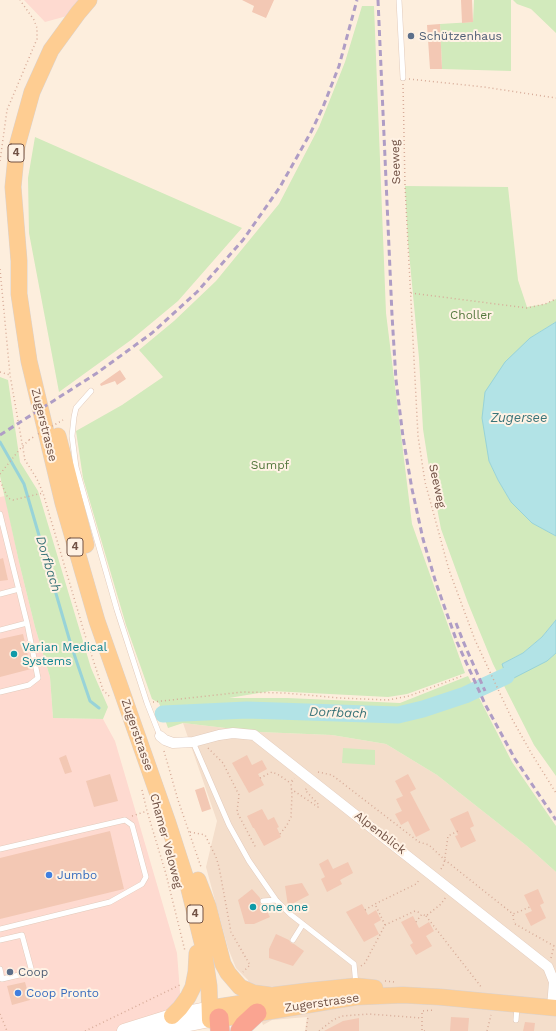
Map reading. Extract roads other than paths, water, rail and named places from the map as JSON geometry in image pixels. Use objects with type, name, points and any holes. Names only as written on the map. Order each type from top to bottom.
[{"type":"highway","points":[[240,1031],[257,1013]]},
{"type":"main road","name":"Zugerstrasse","points":[[89,0],[51,50],[32,92],[17,146],[13,187],[19,261],[19,294],[28,361],[63,503],[97,621],[168,823],[188,885],[203,946],[215,1019]]},
{"type":"main road","name":"Zugerstrasse","points":[[19,261],[38,360],[105,618],[199,874],[216,960],[219,985],[215,1019]]},
{"type":"main road","points":[[168,823],[167,837],[189,913],[198,962],[194,983],[188,997],[172,1016]]},
{"type":"main road","name":"4","points":[[199,874],[219,952],[228,973],[240,987],[254,993],[275,996]]},
{"type":"main road","name":"Zugerstrasse","points":[[215,1019],[275,996],[355,985],[378,989],[403,996],[440,997],[554,1007]]},
{"type":"main road","name":"Zugerstrasse","points":[[215,1019],[257,1013],[355,985]]},
{"type":"street","name":"Alpenblick","points":[[160,736],[173,743],[196,741],[233,733],[254,735],[278,755],[316,776],[548,967],[554,982],[554,1007]]},
{"type":"street","points":[[124,1031],[172,1016],[215,1019]]},
{"type":"street","points":[[153,1031],[215,1019]]},
{"type":"lane","points":[[399,0],[403,78]]},
{"type":"lane","name":"Zugerstrasse","points":[[91,391],[76,408],[74,417],[72,436],[76,467],[117,610],[147,703],[160,736]]},
{"type":"lane","points":[[0,514],[2,533],[19,589],[38,678],[29,685],[0,692]]},
{"type":"lane","points":[[0,594],[19,589]]},
{"type":"lane","points":[[0,630],[27,623]]},
{"type":"lane","points":[[196,741],[229,825],[249,860],[276,900],[290,914],[354,964],[355,985]]},
{"type":"lane","points":[[0,849],[125,820],[132,825],[146,877],[142,884],[110,902],[0,929]]},
{"type":"lane","points":[[263,901],[276,900]]},
{"type":"lane","points":[[293,940],[303,924]]},
{"type":"lane","points":[[0,940],[22,935],[32,972],[2,979],[0,969]]},
{"type":"lane","points":[[516,1020],[518,1004]]},
{"type":"water","name":"Zugersee","points":[[556,322],[556,536],[532,523],[511,502],[489,461],[482,418],[485,392],[505,362],[530,338]]},
{"type":"water","points":[[556,620],[556,653],[547,661],[510,680],[506,676],[502,664],[523,653],[542,637]]},
{"type":"waterway","name":"Dorfbach","points":[[0,442],[24,484],[71,645],[90,701],[99,708]]},
{"type":"waterway","name":"Dorfbach","points":[[163,714],[247,710],[398,715],[423,709],[465,695],[506,676]]},
{"type":"railway","points":[[0,435],[97,373],[152,333],[197,292],[243,240],[280,187],[311,132],[323,107],[339,66],[357,0]]},
{"type":"railway","points":[[378,0],[396,380],[403,437],[412,489],[423,539],[436,583],[457,642],[485,704],[515,759],[556,820]]},
{"type":"railway","points":[[456,623],[485,691]]},
{"type":"place","name":"Schützenhaus","points":[[411,36]]},
{"type":"place","name":"Varian Medical Systems","points":[[14,654]]},
{"type":"place","name":"Jumbo","points":[[49,875]]},
{"type":"place","name":"one one","points":[[253,907]]},
{"type":"place","name":"Coop","points":[[10,972]]},
{"type":"place","name":"Coop Pronto","points":[[18,993]]},
{"type":"park label","name":"Choller","points":[[471,315]]},
{"type":"park label","name":"Sumpf","points":[[270,465]]}]
